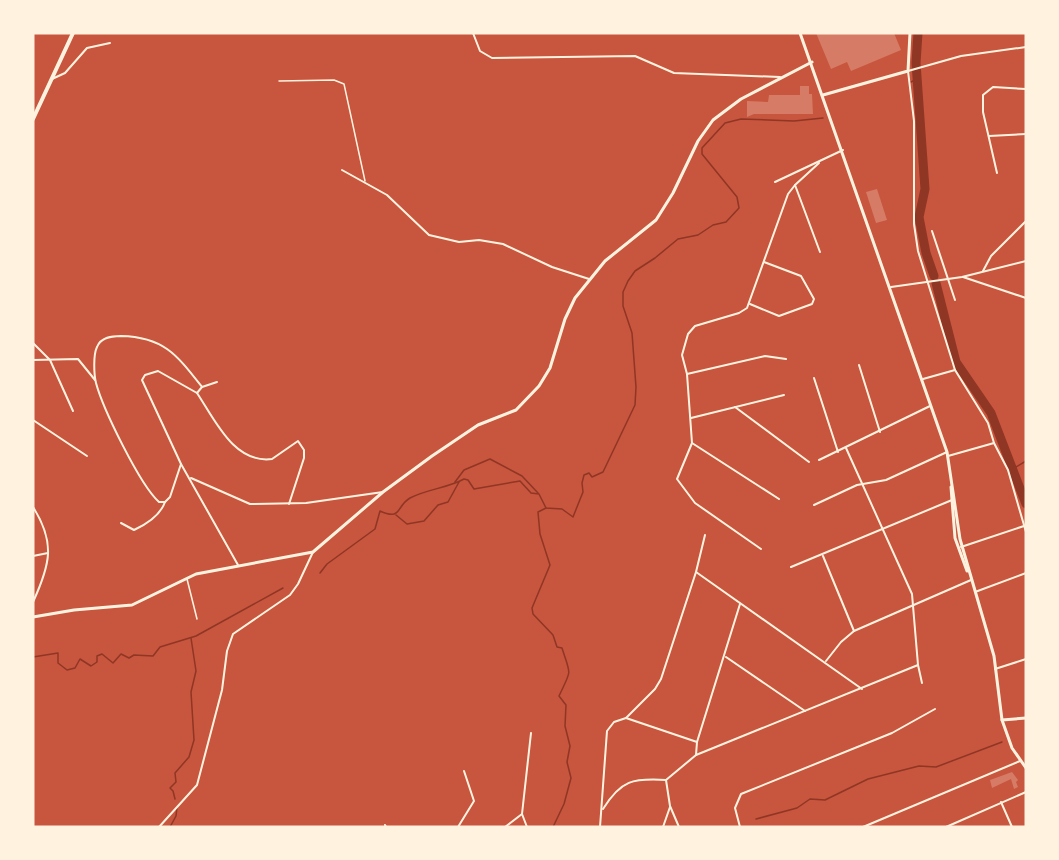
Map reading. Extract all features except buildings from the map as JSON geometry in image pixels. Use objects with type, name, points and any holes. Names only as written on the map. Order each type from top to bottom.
[{"type":"highway","points":[[33,119],[73,33]]},
{"type":"street","points":[[472,33],[480,51],[492,58],[635,56],[674,73],[783,77]]},
{"type":"street","points":[[800,33],[891,287],[947,454],[952,483],[957,548],[968,572]]},
{"type":"street","points":[[910,33],[915,233],[927,282],[955,370],[988,423],[994,443],[1008,470],[1026,532]]},
{"type":"street","points":[[52,79],[62,76],[87,48],[110,43]]},
{"type":"street","points":[[823,95],[961,56],[1026,47]]},
{"type":"street","points":[[159,827],[197,784],[222,690],[227,651],[232,634],[295,590],[313,552],[383,492],[478,425],[508,415],[525,401],[550,368],[564,320],[589,279],[613,254],[656,220],[673,193],[698,141],[713,120],[733,104],[812,62]]},
{"type":"street","points":[[997,172],[982,100],[985,92],[993,87],[1026,89]]},
{"type":"street","points":[[989,136],[1026,135]]},
{"type":"street","points":[[775,182],[843,150]]},
{"type":"street","points":[[761,549],[686,495],[677,476],[692,443],[687,374],[682,355],[691,330],[702,322],[743,312],[750,304],[788,194],[795,185],[816,168],[820,161]]},
{"type":"street","points":[[342,170],[365,181],[396,202],[429,235],[459,242],[479,240],[503,244],[552,267],[589,279]]},
{"type":"street","points":[[795,185],[820,252]]},
{"type":"street","points":[[983,271],[991,256],[1026,220]]},
{"type":"street","points":[[932,231],[955,300]]},
{"type":"street","points":[[891,287],[962,277],[1026,261]]},
{"type":"street","points":[[750,304],[779,316],[812,304],[814,299],[801,276],[764,262]]},
{"type":"street","points":[[962,277],[1026,298]]},
{"type":"street","points":[[95,381],[96,349],[100,342],[113,336],[134,337],[151,339],[169,351],[202,387]]},
{"type":"street","points":[[33,343],[50,360],[73,411]]},
{"type":"street","points":[[687,374],[765,356],[786,359]]},
{"type":"street","points":[[33,360],[78,359],[95,381],[103,402],[145,483],[156,499],[165,502]]},
{"type":"street","points":[[859,365],[880,432]]},
{"type":"street","points":[[923,379],[955,370]]},
{"type":"street","points":[[239,566],[181,464],[142,380],[145,375],[158,371],[197,393],[226,436],[246,456],[272,459],[298,441],[305,454],[289,504]]},
{"type":"street","points":[[814,378],[838,452]]},
{"type":"street","points":[[197,393],[202,387],[217,382]]},
{"type":"street","points":[[690,418],[784,395]]},
{"type":"street","points":[[819,460],[932,406]]},
{"type":"street","points":[[735,407],[809,462]]},
{"type":"street","points":[[33,420],[86,455]]},
{"type":"street","points":[[692,443],[779,499]]},
{"type":"street","points":[[813,505],[863,484],[886,480],[947,454],[994,443]]},
{"type":"street","points":[[846,448],[884,529],[914,603],[918,665],[922,683]]},
{"type":"street","points":[[121,523],[134,530],[162,509],[170,497],[181,464]]},
{"type":"street","points":[[189,478],[240,501],[289,504],[383,492]]},
{"type":"street","points":[[791,567],[953,500]]},
{"type":"street","points":[[953,500],[970,580],[991,643],[1002,720],[1020,761],[1026,767]]},
{"type":"street","points":[[33,507],[45,528],[49,553],[46,574],[33,602]]},
{"type":"street","points":[[957,548],[1024,526]]},
{"type":"street","points":[[600,827],[607,731],[614,722],[626,718],[655,689],[661,679],[696,572],[705,535]]},
{"type":"street","points":[[33,617],[74,610],[132,605],[186,578],[204,572],[313,552]]},
{"type":"street","points":[[33,556],[49,553]]},
{"type":"street","points":[[823,555],[854,631]]},
{"type":"street","points":[[696,572],[862,689]]},
{"type":"street","points":[[975,592],[1026,573]]},
{"type":"street","points":[[826,662],[841,642],[854,631],[970,580]]},
{"type":"street","points":[[696,755],[697,742],[740,604]]},
{"type":"street","points":[[725,656],[805,711]]},
{"type":"street","points":[[995,669],[1026,659]]},
{"type":"street","points":[[602,810],[612,795],[633,780],[666,780],[696,755],[918,665]]},
{"type":"street","points":[[740,827],[735,808],[741,794],[892,733],[934,709]]},
{"type":"street","points":[[626,718],[697,742]]},
{"type":"street","points":[[1002,720],[1026,718]]},
{"type":"street","points":[[527,827],[522,814],[531,733]]},
{"type":"street","points":[[863,827],[1020,761]]},
{"type":"street","points":[[458,827],[474,801],[464,771]]},
{"type":"street","points":[[666,780],[670,807],[679,827]]},
{"type":"street","points":[[946,827],[1026,792]]},
{"type":"street","points":[[1001,802],[1012,827]]},
{"type":"street","points":[[663,827],[670,807]]},
{"type":"street","points":[[505,827],[522,814]]},
{"type":"lane","points":[[279,81],[334,80],[344,84],[365,181]]},
{"type":"lane","points":[[186,578],[197,619]]},
{"type":"waterway","points":[[918,33],[916,63],[925,189],[919,217],[926,253],[934,276]]},
{"type":"waterway","points":[[911,82],[917,79]]},
{"type":"waterway","points":[[320,573],[327,564],[375,529],[380,511],[387,514],[395,513],[410,498],[464,479],[468,480],[474,489],[520,481],[531,493],[539,494],[546,508],[562,509],[573,517],[583,492],[584,475],[589,473],[592,477],[603,472],[635,405],[632,333],[623,306],[623,292],[628,281],[635,271],[678,239],[698,235],[713,225],[726,222],[739,208],[737,197],[702,154],[702,148],[725,123],[741,119],[794,121],[823,118]]},
{"type":"waterway","points":[[936,283],[956,362],[991,413],[1026,504]]},
{"type":"waterway","points":[[455,482],[464,470],[490,459],[522,476],[538,493]]},
{"type":"waterway","points":[[1011,470],[1026,461]]},
{"type":"waterway","points":[[396,515],[407,524],[424,521],[438,505],[448,502],[459,482]]},
{"type":"waterway","points":[[546,508],[538,512],[540,534],[550,565],[532,608],[533,614],[553,635],[557,647],[562,648],[569,672],[559,696],[566,705],[565,726],[570,746],[567,762],[571,778],[564,804],[553,827]]},
{"type":"waterway","points":[[33,657],[58,653],[58,663],[67,670],[75,668],[80,659],[91,666],[97,662],[97,656],[102,654],[113,663],[121,654],[129,658],[134,655],[153,656],[160,647],[196,636],[283,588]]},
{"type":"waterway","points":[[175,799],[170,788],[176,782],[175,773],[189,757],[194,740],[191,692],[196,671],[191,638]]},
{"type":"waterway","points":[[756,819],[797,808],[810,799],[825,800],[868,779],[919,766],[936,767],[1002,742]]},
{"type":"waterway","points":[[170,827],[176,816],[177,807]]}]
